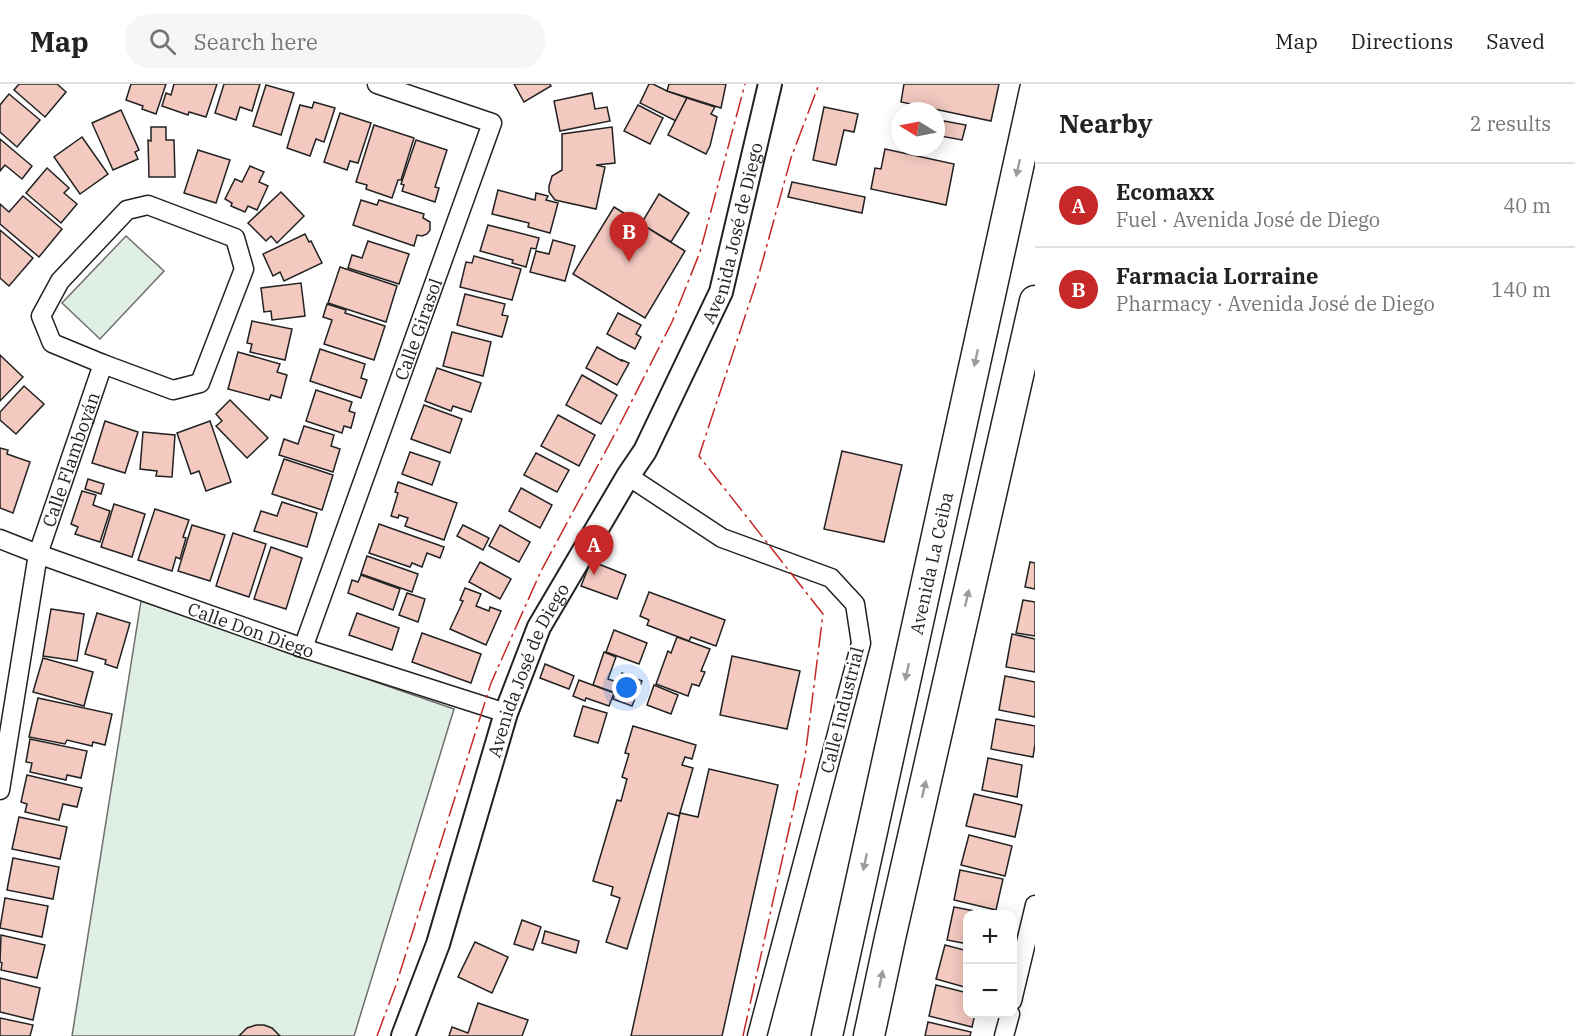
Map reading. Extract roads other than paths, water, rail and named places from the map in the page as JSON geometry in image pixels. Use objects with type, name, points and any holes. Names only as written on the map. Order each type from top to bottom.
[{"type":"highway","name":"Avenida La Ceiba","points":[[827,1036],[1035,90]]},
{"type":"highway","points":[[869,1036],[1035,301]]},
{"type":"street","name":"Calle Girasol","points":[[303,648],[492,123],[378,84]]},
{"type":"street","name":"Avenida José de Diego","points":[[403,1036],[438,944],[506,713],[539,627],[645,451],[721,292],[770,84]]},
{"type":"street","points":[[148,205],[235,238],[244,269],[200,383],[173,390],[103,364],[52,343],[41,316],[60,281],[127,210],[148,205]]},
{"type":"street","name":"Calle Flamboyán","points":[[0,790],[38,554],[103,364]]},
{"type":"street","name":"Calle Industrial","points":[[628,476],[722,538],[831,578],[855,604],[861,643],[757,1036]]},
{"type":"street","name":"Calle Don Diego","points":[[0,539],[303,648],[506,713]]},
{"type":"street","points":[[1017,980],[1035,905]]},
{"type":"street","points":[[1004,1036],[1009,1018]]},
{"type":"place","name":"Farmacia Lorraine","points":[[629,262]]},
{"type":"place","name":"Ecomaxx","points":[[594,575]]}]
